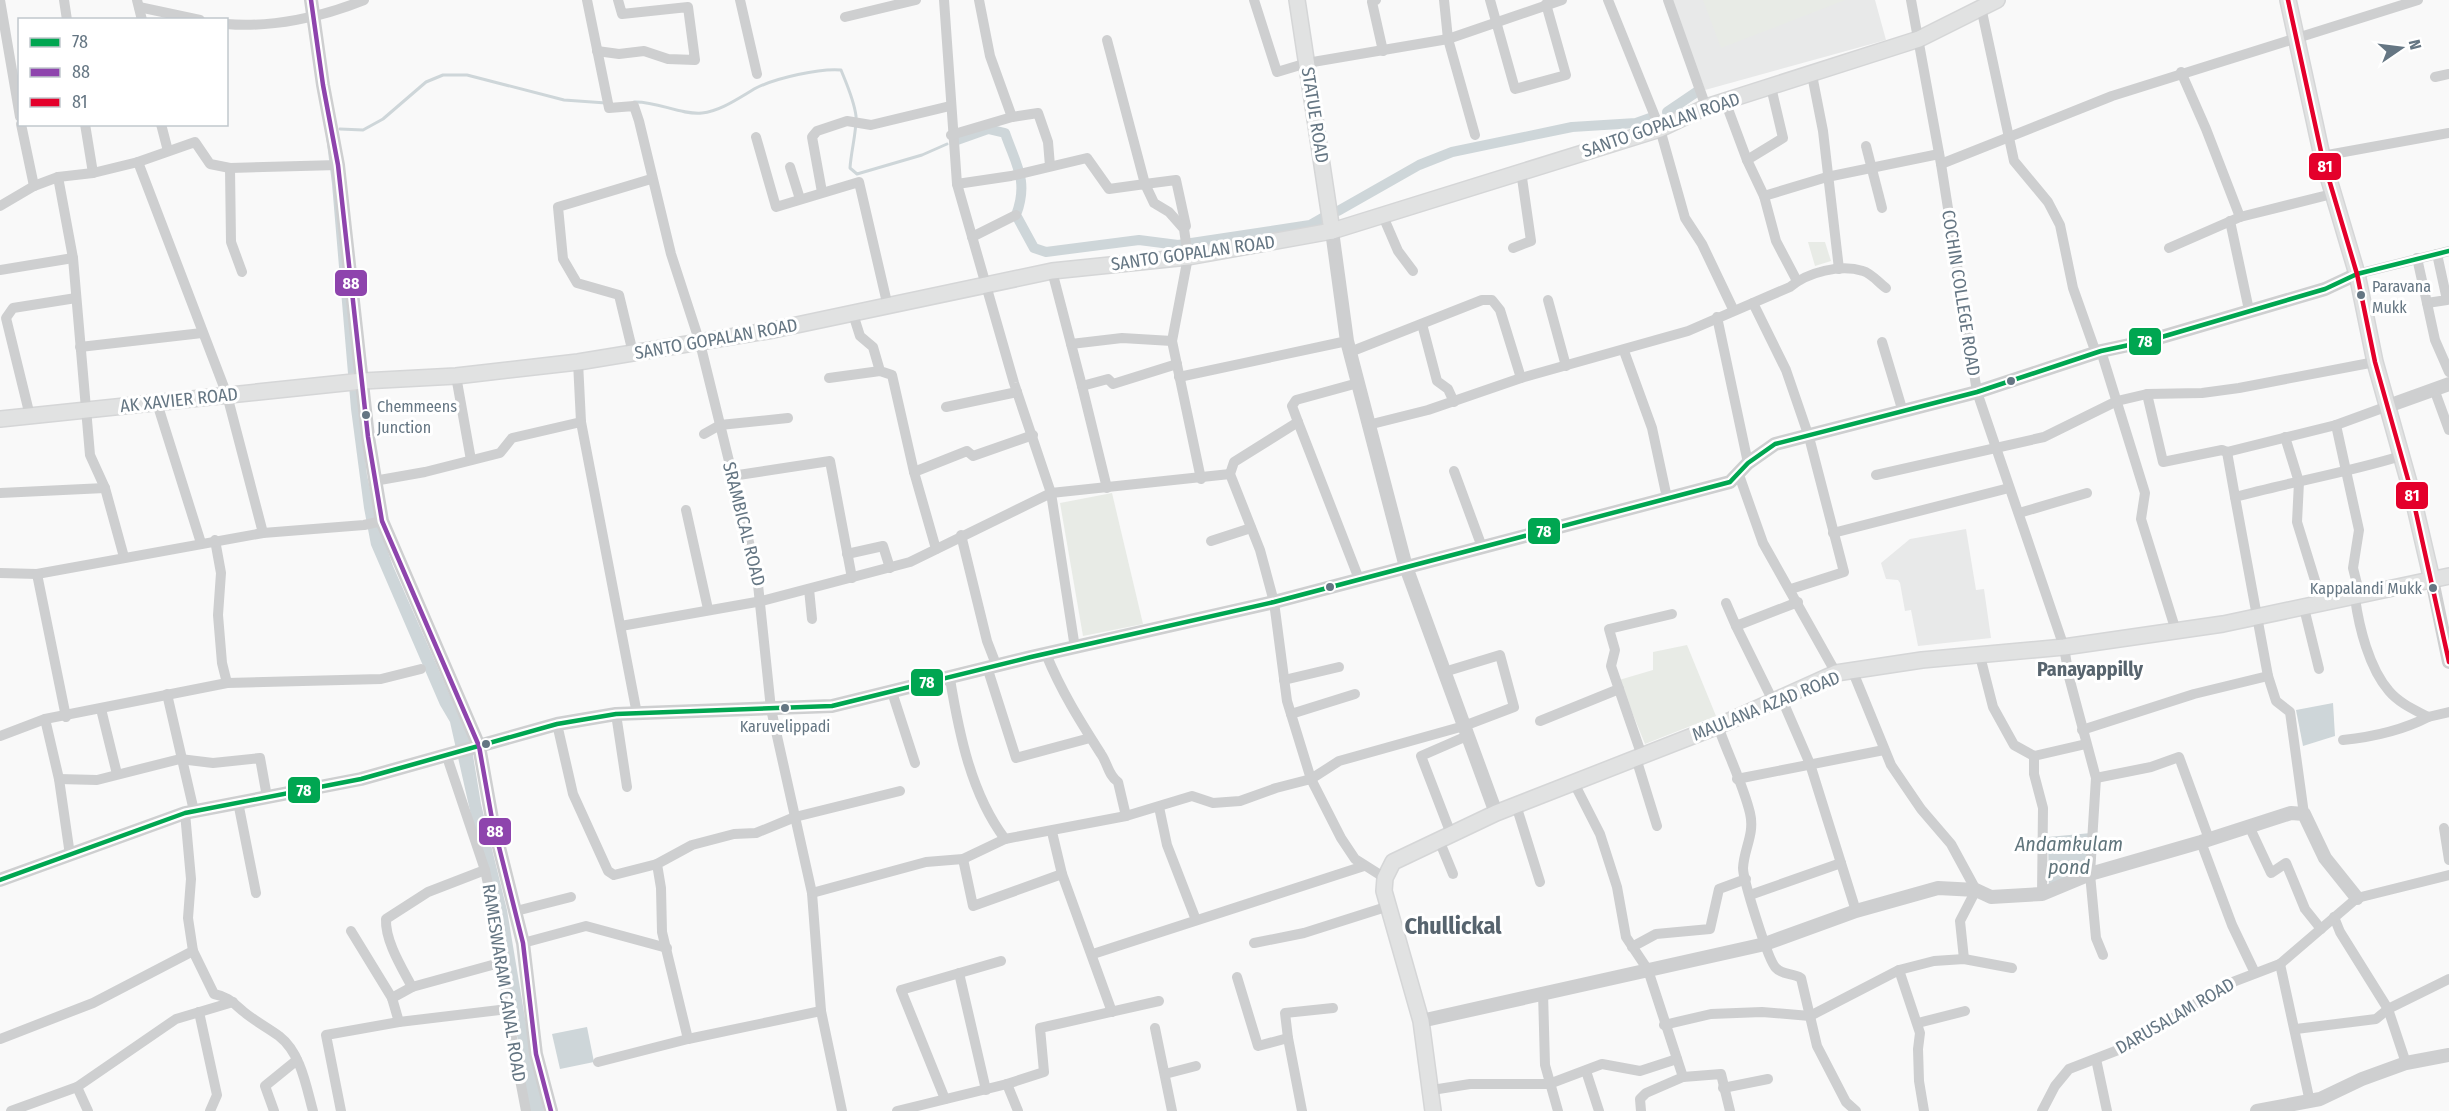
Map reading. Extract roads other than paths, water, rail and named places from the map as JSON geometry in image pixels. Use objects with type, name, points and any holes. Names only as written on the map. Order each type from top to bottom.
[{"type":"main road","name":"STATUE ROAD","points":[[1297,0],[1332,231]]},
{"type":"main road","name":"SANTO GOPALAN ROAD","points":[[356,382],[456,376],[578,362],[853,314],[1052,271],[1187,248],[1332,231],[1660,129],[1706,107],[1919,39],[1997,0]]},
{"type":"main road","points":[[2288,0],[2322,156],[2357,274],[2375,362],[2402,456],[2432,580]]},
{"type":"main road","name":"AK XAVIER ROAD","points":[[0,419],[356,382]]},
{"type":"main road","name":"MAULANA AZAD ROAD","points":[[1385,878],[1393,862],[1496,813],[1718,726],[1836,674],[1922,660],[2064,647],[2258,618],[2449,576]]},
{"type":"main road","points":[[1385,878],[1384,891],[1421,1021],[1433,1111]]},
{"type":"street","points":[[0,0],[18,105]]},
{"type":"street","points":[[64,0],[67,18]]},
{"type":"street","points":[[311,0],[334,165],[356,382],[382,521],[478,746],[492,819],[523,943],[536,1054],[551,1111]]},
{"type":"street","points":[[228,24],[289,22],[345,8],[364,0]]},
{"type":"street","points":[[587,0],[597,51],[619,54],[644,51],[668,59],[695,60],[688,7],[622,14],[618,0]]},
{"type":"street","points":[[740,0],[757,74]]},
{"type":"street","points":[[844,16],[916,0]]},
{"type":"street","points":[[944,0],[951,135],[957,184],[1017,392],[1051,493],[1075,648]]},
{"type":"street","points":[[979,0],[990,56],[1012,117]]},
{"type":"street","points":[[1254,0],[1277,72],[1307,63],[1448,39],[1562,0]]},
{"type":"street","points":[[1376,0],[1372,2],[1383,51]]},
{"type":"street","points":[[1444,0],[1448,39],[1475,135]]},
{"type":"street","points":[[1490,0],[1515,89],[1566,75],[1546,4]]},
{"type":"street","points":[[1608,0],[1660,129],[1685,218],[1702,244],[1733,309]]},
{"type":"street","points":[[1668,0],[1706,107]]},
{"type":"street","name":"COCHIN COLLEGE ROAD","points":[[1911,0],[1940,159],[1977,392],[2064,647],[2082,730],[2096,778],[2090,874],[2096,938],[2103,955]]},
{"type":"street","points":[[1764,196],[1827,177],[1871,168],[1940,159],[2008,138],[2112,96],[2181,72],[2296,39],[2418,0]]},
{"type":"street","points":[[138,4],[192,18]]},
{"type":"street","points":[[1981,7],[2014,162],[2048,202],[2060,225],[2073,288],[2117,401],[2145,494],[2141,519],[2176,631]]},
{"type":"street","points":[[1107,40],[1145,184],[1154,203],[1169,212],[1184,229],[1187,248],[1172,341],[1201,479]]},
{"type":"street","name":"SRAMBICAL ROAD","points":[[597,51],[608,104],[634,106],[671,254],[700,342],[762,601],[771,709],[812,892],[821,1011],[842,1111]]},
{"type":"street","points":[[2181,72],[2206,129],[2235,219],[2249,310]]},
{"type":"street","points":[[2435,77],[2449,74]]},
{"type":"street","points":[[1812,75],[1823,130],[1839,269]]},
{"type":"street","points":[[1748,160],[1783,138],[1772,87]]},
{"type":"street","points":[[1725,101],[1764,196],[1776,241],[1797,281]]},
{"type":"street","points":[[822,192],[812,137],[817,131],[855,123],[871,125],[950,106]]},
{"type":"street","points":[[951,135],[1012,117],[1038,113],[1047,142],[1050,166]]},
{"type":"street","points":[[21,126],[34,186]]},
{"type":"street","points":[[84,126],[93,173]]},
{"type":"street","points":[[162,126],[168,151]]},
{"type":"street","points":[[2322,156],[2449,133]]},
{"type":"street","points":[[756,137],[776,207],[859,182],[888,307]]},
{"type":"street","points":[[0,206],[34,186],[58,177],[93,173],[138,162],[195,142],[210,164],[230,168],[334,165]]},
{"type":"street","points":[[1866,146],[1882,208]]},
{"type":"street","points":[[957,184],[1026,173],[1087,158],[1109,189],[1176,180],[1186,226]]},
{"type":"street","points":[[138,162],[227,395],[263,532]]},
{"type":"street","points":[[790,166],[800,199]]},
{"type":"street","points":[[230,168],[231,242],[242,272]]},
{"type":"street","points":[[1513,248],[1532,241],[1521,171]]},
{"type":"street","points":[[58,177],[73,258],[90,455],[105,488],[124,557]]},
{"type":"street","points":[[633,353],[620,295],[577,284],[563,259],[558,207],[651,179]]},
{"type":"street","points":[[2169,248],[2235,219],[2332,194]]},
{"type":"street","points":[[1382,214],[1398,251],[1413,271]]},
{"type":"street","points":[[972,237],[1016,215]]},
{"type":"street","points":[[1332,231],[1349,347],[1406,567],[1496,813]]},
{"type":"street","points":[[0,880],[189,812],[361,778],[557,724],[616,714],[832,706],[1046,654],[1274,603],[1730,482],[1748,463],[1774,444],[1809,437],[1977,392],[2098,352],[2148,341],[2325,289],[2357,274],[2449,251]]},
{"type":"street","points":[[2427,303],[2447,300],[2437,254]]},
{"type":"street","points":[[0,270],[73,258]]},
{"type":"street","points":[[2417,258],[2435,340],[2449,372]]},
{"type":"street","points":[[1368,425],[1454,402],[1521,378],[1688,331],[1797,281],[1833,268],[1864,271],[1886,288]]},
{"type":"street","points":[[1052,271],[1107,488]]},
{"type":"street","points":[[30,416],[6,318],[14,308],[76,298]]},
{"type":"street","points":[[1179,377],[1349,347],[1422,324],[1482,300],[1492,300],[1500,310],[1521,378]]},
{"type":"street","points":[[1548,300],[1566,366]]},
{"type":"street","points":[[1753,303],[1786,370],[1809,437],[1844,572],[1791,589]]},
{"type":"street","points":[[853,314],[860,336],[873,346],[880,371]]},
{"type":"street","points":[[1717,316],[1748,463]]},
{"type":"street","points":[[1422,324],[1437,381],[1448,389],[1454,402]]},
{"type":"street","points":[[80,346],[202,333]]},
{"type":"street","points":[[1071,344],[1122,338],[1172,341]]},
{"type":"street","points":[[1882,342],[1903,412]]},
{"type":"street","points":[[1623,351],[1652,428],[1667,498]]},
{"type":"street","points":[[578,362],[581,422],[637,714]]},
{"type":"street","points":[[1876,475],[2044,437],[2117,401],[2147,394],[2202,393],[2375,362]]},
{"type":"street","points":[[1082,386],[1108,380],[1113,384],[1177,364]]},
{"type":"street","points":[[829,378],[880,371],[892,375],[914,472],[936,549]]},
{"type":"street","points":[[456,376],[471,460]]},
{"type":"street","points":[[1358,383],[1296,400],[1292,406],[1359,579]]},
{"type":"street","points":[[2147,394],[2163,462],[2222,450],[2227,452],[2336,425],[2449,384]]},
{"type":"street","points":[[2434,389],[2449,430]]},
{"type":"street","points":[[946,407],[1017,392]]},
{"type":"street","points":[[157,403],[201,543]]},
{"type":"street","points":[[704,434],[720,425],[788,418]]},
{"type":"street","points":[[374,481],[500,453],[512,438],[581,422]]},
{"type":"street","points":[[1298,422],[1234,462],[1230,474],[1251,528],[1274,603],[1291,714],[1311,778],[1341,838],[1364,866],[1385,878]]},
{"type":"street","points":[[2336,425],[2359,530],[2353,567],[2358,620],[2369,654],[2388,691],[2403,703],[2428,717]]},
{"type":"street","points":[[914,472],[954,454],[967,451],[973,456],[1033,435]]},
{"type":"street","points":[[2285,437],[2299,482],[2297,522],[2322,603]]},
{"type":"street","points":[[2227,452],[2268,676],[2277,701],[2290,712],[2304,814],[2325,858],[2357,898]]},
{"type":"street","points":[[2235,497],[2347,473],[2402,456]]},
{"type":"street","points":[[732,476],[830,461],[852,578]]},
{"type":"street","points":[[1454,471],[1482,547]]},
{"type":"street","points":[[621,626],[762,601],[910,562],[961,535],[1051,493],[1201,479],[1230,474]]},
{"type":"street","points":[[1739,475],[1763,543],[1791,589],[1836,674]]},
{"type":"street","points":[[0,494],[105,488]]},
{"type":"street","points":[[1833,532],[2009,488]]},
{"type":"street","points":[[2019,513],[2086,493]]},
{"type":"street","points":[[686,510],[708,609]]},
{"type":"street","points":[[0,573],[37,574],[263,532],[364,525],[382,521]]},
{"type":"street","points":[[1211,541],[1251,528]]},
{"type":"street","points":[[961,535],[1016,758],[1090,738]]},
{"type":"street","points":[[215,540],[221,573],[218,615],[222,663],[227,683]]},
{"type":"street","points":[[847,554],[883,546],[890,568]]},
{"type":"street","points":[[37,574],[66,717]]},
{"type":"street","points":[[2432,580],[2449,662]]},
{"type":"street","points":[[809,589],[812,620]]},
{"type":"street","points":[[1736,626],[1798,602]]},
{"type":"street","points":[[1726,603],[1810,764],[1856,911]]},
{"type":"street","points":[[2304,608],[2319,669]]},
{"type":"street","points":[[1657,826],[1611,666],[1615,650],[1609,628],[1672,614]]},
{"type":"street","points":[[1046,654],[1062,692],[1103,756],[1112,777],[1118,782],[1126,816]]},
{"type":"street","points":[[1444,672],[1500,655],[1514,707],[1421,756],[1445,837],[1453,874]]},
{"type":"street","points":[[1980,656],[1993,707],[2014,745],[2034,756],[2086,744]]},
{"type":"street","points":[[1284,680],[1339,667]]},
{"type":"street","points":[[0,736],[45,719],[66,717],[227,683],[381,679],[421,669]]},
{"type":"street","points":[[1853,672],[1884,750],[1921,809],[1951,844],[1976,890]]},
{"type":"street","points":[[2082,730],[2194,694],[2268,676]]},
{"type":"street","points":[[950,679],[956,715],[976,785],[991,820],[1005,839]]},
{"type":"street","points":[[1540,722],[1619,689]]},
{"type":"street","points":[[892,692],[915,763]]},
{"type":"street","points":[[167,694],[189,812],[191,879],[188,918],[193,951],[214,994],[228,997],[281,1038],[297,1060],[313,1111]]},
{"type":"street","points":[[1291,714],[1355,694]]},
{"type":"street","points":[[101,709],[117,774]]},
{"type":"street","points":[[2343,740],[2362,738],[2449,712]]},
{"type":"street","points":[[616,714],[627,787]]},
{"type":"street","points":[[45,719],[58,779],[70,855]]},
{"type":"street","points":[[557,724],[573,794],[608,871],[614,875],[657,864],[692,845],[734,834],[756,832],[795,816],[900,791]]},
{"type":"street","points":[[1718,726],[1750,813],[1752,828],[1743,868],[1765,944],[1774,967],[1782,973],[1792,973],[1801,978],[1816,1046],[1846,1102],[1856,1111]]},
{"type":"street","points":[[812,892],[926,862],[963,859],[1005,839],[1052,832],[1126,816],[1192,796],[1213,803],[1240,801],[1311,778],[1339,760],[1466,731]]},
{"type":"street","points":[[1737,779],[1884,750]]},
{"type":"street","name":"RAMESWARAM CANAL ROAD","points":[[447,754],[485,870],[503,962],[508,1009],[526,1111]]},
{"type":"street","points":[[2034,756],[2034,774],[2043,807],[2042,894]]},
{"type":"street","points":[[2096,778],[2151,767],[2179,757],[2232,925],[2255,973]]},
{"type":"street","points":[[58,779],[97,780],[180,759],[213,763],[260,758],[267,797]]},
{"type":"street","points":[[1574,783],[1600,834],[1617,886],[1626,937],[1648,970],[1664,1025],[1683,1077]]},
{"type":"street","points":[[238,802],[256,893]]},
{"type":"street","points":[[1516,805],[1540,882]]},
{"type":"street","points":[[1159,807],[1167,845],[1196,920]]},
{"type":"street","points":[[1421,1021],[1765,944],[1856,911],[1938,888],[1976,890],[1991,897],[2042,894],[2090,874],[2205,841],[2291,813],[2304,814]]},
{"type":"street","points":[[2249,826],[2271,873],[2286,863],[2305,909],[2321,929]]},
{"type":"street","points":[[2445,828],[2449,860]]},
{"type":"street","points":[[1052,832],[1062,874],[1093,954],[1112,1012]]},
{"type":"street","points":[[963,859],[973,906],[1062,874]]},
{"type":"street","points":[[1750,895],[1841,863]]},
{"type":"street","points":[[657,864],[661,888],[663,932],[688,1039]]},
{"type":"street","points":[[1093,954],[1364,866]]},
{"type":"street","points":[[412,987],[394,949],[386,919],[443,885],[485,870]]},
{"type":"street","name":"DARUSALAM ROAD","points":[[2042,1111],[2055,1086],[2069,1069],[2131,1045],[2224,985],[2280,963],[2357,898],[2449,875]]},
{"type":"street","points":[[1632,947],[1656,934],[1710,929],[1719,889],[1746,879]]},
{"type":"street","points":[[1964,960],[1960,921],[1976,890]]},
{"type":"street","points":[[516,911],[571,897]]},
{"type":"street","points":[[1254,943],[1304,933],[1389,906]]},
{"type":"street","points":[[2334,917],[2340,932],[2388,1009],[2406,1063]]},
{"type":"street","points":[[523,943],[586,926],[667,948]]},
{"type":"street","points":[[351,931],[392,998],[399,1022]]},
{"type":"street","points":[[0,1039],[93,1003],[193,951]]},
{"type":"street","points":[[1664,1025],[1711,1014],[1762,1012],[1810,1016],[1899,970],[1934,961],[1964,960],[2012,968]]},
{"type":"street","points":[[945,1099],[901,990],[1001,961]]},
{"type":"street","points":[[392,998],[412,987],[503,962]]},
{"type":"street","points":[[2280,963],[2310,1102]]},
{"type":"street","points":[[1899,970],[1918,1023],[1919,1081],[1924,1111]]},
{"type":"street","points":[[959,973],[986,1090]]},
{"type":"street","points":[[1237,977],[1258,1046],[1288,1038]]},
{"type":"street","points":[[2296,1029],[2376,1018],[2388,1009],[2449,979]]},
{"type":"street","points":[[1543,992],[1545,1065],[1558,1111]]},
{"type":"street","points":[[897,1111],[986,1090],[1044,1072],[1040,1028],[1159,1001]]},
{"type":"street","points":[[11,1111],[77,1087],[176,1019],[233,1002]]},
{"type":"street","points":[[1302,1111],[1285,1013],[1333,1008]]},
{"type":"street","points":[[341,1111],[326,1035],[399,1022],[508,1009]]},
{"type":"street","points":[[598,1062],[688,1039],[821,1011]]},
{"type":"street","points":[[1918,1023],[1965,1011]]},
{"type":"street","points":[[199,1012],[216,1095],[210,1111]]},
{"type":"street","points":[[1155,1028],[1165,1074],[1167,1098],[1172,1111]]},
{"type":"street","points":[[2257,1111],[2310,1102],[2406,1063],[2449,1055]]},
{"type":"street","points":[[1432,1090],[1470,1084],[1549,1084],[1602,1064],[1640,1071],[1677,1059]]},
{"type":"street","points":[[2096,1059],[2107,1111]]},
{"type":"street","points":[[274,1111],[266,1086],[297,1060]]},
{"type":"street","points":[[1165,1074],[1196,1065]]},
{"type":"street","points":[[1586,1071],[1599,1111]]},
{"type":"street","points":[[1641,1111],[1640,1099],[1646,1093],[1683,1077],[1721,1074],[1730,1111]]},
{"type":"street","points":[[1723,1088],[1768,1079]]},
{"type":"street","points":[[1007,1084],[1018,1111]]},
{"type":"street","points":[[77,1087],[88,1111]]},
{"type":"water","points":[[313,0],[367,475],[378,523],[393,566],[471,743],[481,804],[507,910],[530,1048],[544,1111],[529,1111],[508,979],[450,722],[440,705],[371,545],[351,409],[332,184],[312,21]]},
{"type":"water","points":[[2333,703],[2335,736],[2303,746],[2296,710]]},
{"type":"water","name":"Andamkulam pond","points":[[2091,833],[2089,872],[2049,887],[2048,837]]},
{"type":"water","points":[[587,1027],[594,1062],[560,1069],[552,1034]]},
{"type":"waterway","points":[[634,102],[685,112],[709,112],[775,81],[798,74],[841,70],[856,116],[850,168],[857,174],[922,155],[947,144]]},
{"type":"waterway","points":[[340,129],[363,130],[383,119],[426,82],[443,75],[467,75],[564,100],[606,103]]},
{"type":"waterway","points":[[1667,112],[1698,91]]},
{"type":"waterway","points":[[1338,211],[1419,165],[1452,152],[1572,127],[1636,123],[1650,118]]},
{"type":"waterway","points":[[957,140],[988,129],[1005,133],[1020,173],[1020,203],[1016,215],[1034,248],[1046,252],[1139,240],[1178,245],[1310,225],[1324,217]]},
{"type":"place","name":"Paravana Mukk","points":[[2361,295]]},
{"type":"place","name":"Chemmeens Junction","points":[[366,415]]},
{"type":"place","name":"Kappalandi Mukk","points":[[2433,588]]},
{"type":"place","name":"Karuvelippadi","points":[[785,708]]},
{"type":"district","name":"Panayappilly","points":[[2090,669]]},
{"type":"district","name":"Chullickal","points":[[1453,926]]}]
